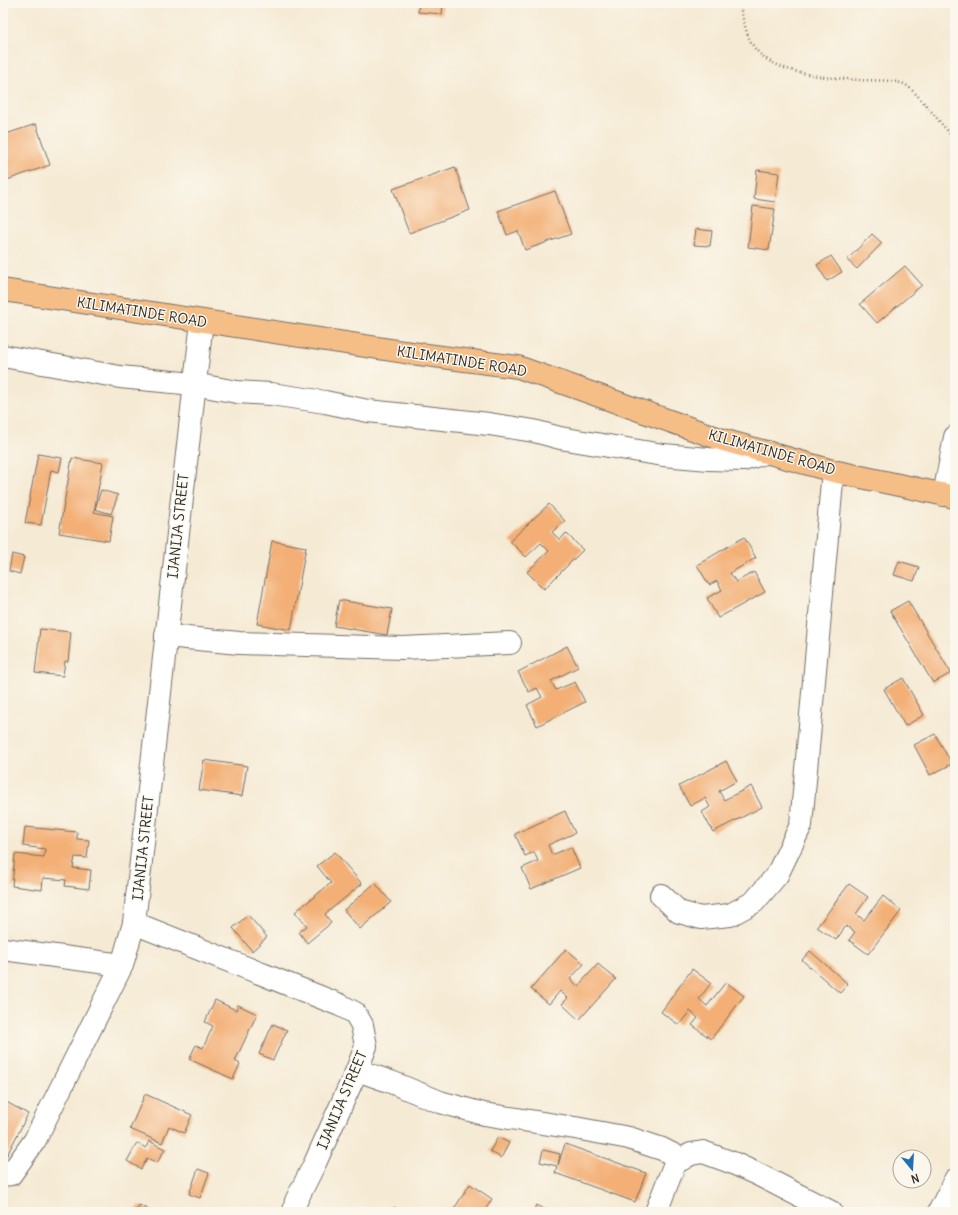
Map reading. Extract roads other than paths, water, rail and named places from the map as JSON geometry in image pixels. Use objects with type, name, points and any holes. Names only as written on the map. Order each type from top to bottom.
[{"type":"main road","name":"KILIMATINDE ROAD","points":[[3,290],[518,368],[722,440],[833,470],[950,496]]},
{"type":"street","name":"IJANIJA STREET","points":[[202,321],[134,923],[340,1005],[355,1013],[362,1026],[366,1046],[316,1163],[296,1201],[294,1212]]},
{"type":"street","points":[[3,356],[120,377],[194,384],[237,392],[271,394],[368,410],[489,424],[534,431],[560,438],[663,455],[743,460],[767,452]]},
{"type":"street","points":[[950,496],[955,436]]},
{"type":"street","points":[[661,895],[679,912],[701,918],[730,914],[754,902],[777,874],[801,825],[833,470]]},
{"type":"street","points":[[166,636],[239,643],[403,648],[510,643]]},
{"type":"street","points":[[6,1180],[36,1140],[122,965],[134,923]]},
{"type":"street","points":[[3,949],[122,965]]},
{"type":"street","points":[[357,1070],[440,1102],[484,1114],[629,1138],[662,1149],[682,1159]]},
{"type":"street","points":[[656,1212],[675,1164],[691,1154],[703,1152],[759,1174],[831,1212]]},
{"type":"street","points":[[938,1212],[955,1180]]}]
